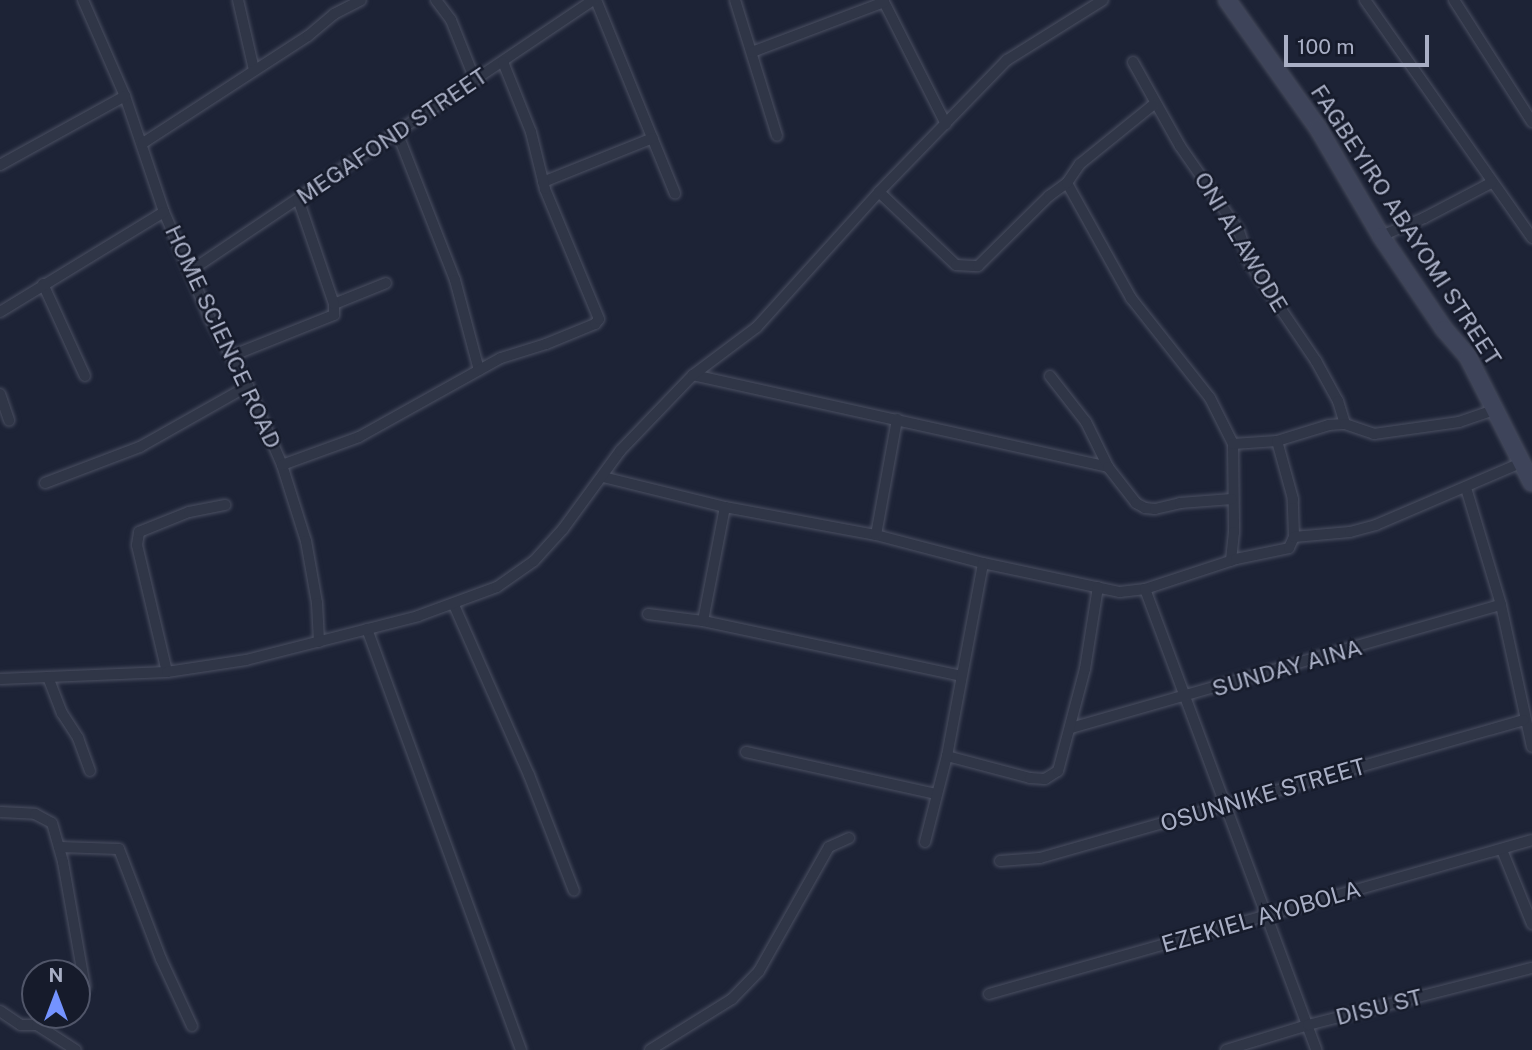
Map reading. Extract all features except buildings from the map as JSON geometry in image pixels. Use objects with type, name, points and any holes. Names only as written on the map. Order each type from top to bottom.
[{"type":"street","name":"HOME SCIENCE ROAD","points":[[83,0],[125,96],[164,212],[210,320],[248,386],[282,465],[306,541],[317,603],[319,642]]},
{"type":"street","points":[[238,0],[254,70]]},
{"type":"street","points":[[143,143],[308,36],[334,14],[361,0]]},
{"type":"street","points":[[436,0],[451,20],[475,80]]},
{"type":"street","points":[[595,0],[675,194]]},
{"type":"street","name":"MEGAFOND STREET","points":[[190,271],[503,61],[579,5],[595,0]]},
{"type":"street","points":[[735,0],[778,136]]},
{"type":"street","points":[[0,679],[167,672],[246,660],[454,605],[497,587],[534,561],[603,477],[620,451],[693,374],[757,327],[879,192],[1007,60],[1103,0]]},
{"type":"street","name":"FAGBEYIRO ABAYOMI STREET","points":[[1227,0],[1318,128],[1381,236],[1444,329],[1468,357],[1497,409],[1532,483]]},
{"type":"street","points":[[1365,0],[1532,238]]},
{"type":"street","points":[[1454,0],[1532,122]]},
{"type":"street","points":[[752,52],[883,1],[946,124]]},
{"type":"street","points":[[282,465],[359,437],[501,358],[595,324],[599,319],[543,182],[531,132],[503,61]]},
{"type":"street","name":"ONI ALAWODE","points":[[1133,62],[1154,104],[1239,231],[1249,262],[1316,361],[1338,401],[1345,424]]},
{"type":"street","points":[[0,165],[125,96]]},
{"type":"street","points":[[879,192],[956,265],[978,266],[1067,183],[1090,155],[1154,104]]},
{"type":"street","points":[[397,132],[455,280],[478,370]]},
{"type":"street","points":[[543,182],[653,138]]},
{"type":"street","points":[[1067,183],[1131,298],[1210,398],[1233,444],[1231,561]]},
{"type":"street","points":[[1381,236],[1424,218],[1491,183]]},
{"type":"street","points":[[232,356],[334,314],[334,304],[298,199]]},
{"type":"street","points":[[0,312],[164,212]]},
{"type":"street","points":[[334,304],[386,283]]},
{"type":"street","points":[[43,284],[85,376]]},
{"type":"street","points":[[693,374],[1108,467]]},
{"type":"street","points":[[1050,376],[1086,422],[1108,467],[1136,503],[1145,508],[1232,499]]},
{"type":"street","points":[[45,483],[140,447],[248,386]]},
{"type":"street","points":[[0,394],[9,420]]},
{"type":"street","points":[[1233,444],[1278,441],[1314,427],[1345,424],[1374,435],[1459,422],[1497,409]]},
{"type":"street","points":[[876,535],[897,419]]},
{"type":"street","points":[[603,477],[725,507],[876,535],[984,563],[1119,592],[1145,589],[1231,561],[1289,548],[1294,537],[1293,499],[1278,441]]},
{"type":"street","points":[[1294,537],[1350,532],[1376,525],[1523,462]]},
{"type":"street","points":[[1466,488],[1501,605],[1532,747]]},
{"type":"street","points":[[167,672],[137,545],[139,532],[189,512],[225,505]]},
{"type":"street","points":[[703,621],[725,507]]},
{"type":"street","points":[[925,842],[935,794],[947,756],[984,563]]},
{"type":"street","points":[[947,756],[1045,779],[1058,771],[1085,669],[1098,587]]},
{"type":"street","points":[[1145,589],[1316,1050]]},
{"type":"street","points":[[454,605],[529,775],[574,891]]},
{"type":"street","name":"SUNDAY AINA","points":[[1071,728],[1501,605]]},
{"type":"street","points":[[648,614],[703,621],[961,676]]},
{"type":"street","points":[[367,629],[521,1050]]},
{"type":"street","points":[[48,677],[62,713],[78,738],[90,771]]},
{"type":"street","name":"OSUNNIKE STREET","points":[[1000,861],[1040,858],[1524,720]]},
{"type":"street","points":[[746,752],[935,794]]},
{"type":"street","points":[[0,812],[45,817],[52,823],[80,959]]},
{"type":"street","points":[[650,1050],[732,999],[759,971],[829,847],[849,838]]},
{"type":"street","name":"EZEKIEL AYOBOLA","points":[[989,994],[1532,840]]},
{"type":"street","points":[[59,847],[119,849],[161,959],[192,1026]]},
{"type":"street","points":[[1502,850],[1532,924]]},
{"type":"street","name":"DISU ST","points":[[1226,1050],[1308,1025],[1532,968]]},
{"type":"street","points":[[0,1011],[21,1024],[37,1025],[76,1050]]}]
